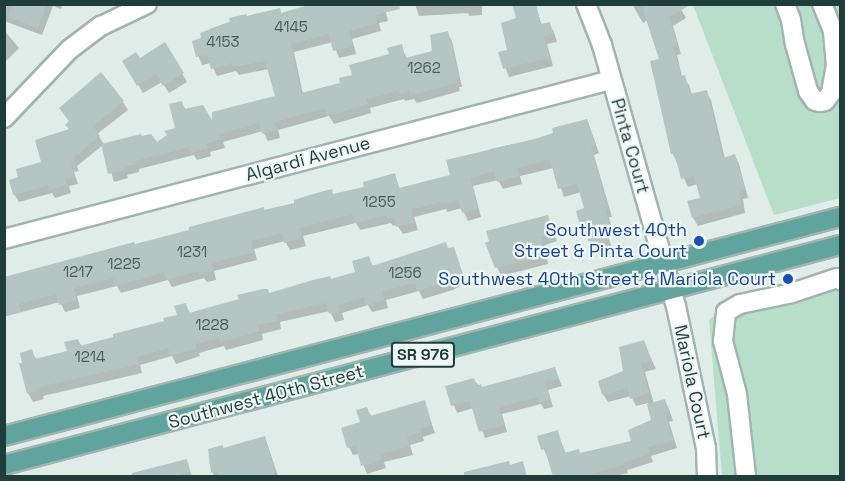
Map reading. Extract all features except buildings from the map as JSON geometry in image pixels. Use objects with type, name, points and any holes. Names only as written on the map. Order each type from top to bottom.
[{"type":"main road","name":"Southwest 40th Street","points":[[4,436],[840,217]]},
{"type":"main road","name":"Southwest 40th Street","points":[[4,465],[840,245]]},
{"type":"street","points":[[4,118],[70,49],[114,11],[147,4]]},
{"type":"street","name":"Pinta Court","points":[[586,4],[594,20],[671,289]]},
{"type":"street","points":[[785,4],[808,91],[815,101],[820,102],[825,101],[831,93],[836,66],[833,31],[822,4]]},
{"type":"street","name":"Algardi Avenue","points":[[4,239],[611,80]]},
{"type":"street","points":[[746,477],[737,394],[723,341],[726,312],[740,304],[792,293],[837,278],[840,280]]},
{"type":"street","name":"Mariola Court","points":[[671,289],[703,432],[708,459],[707,477]]},
{"type":"green space","points":[[693,5],[840,5],[840,198],[774,215]]},
{"type":"green space","points":[[836,273],[840,275],[840,476],[722,476],[709,320],[737,299],[816,275]]},
{"type":"place","name":"Southwest 40th Street & Pinta Court","points":[[699,241]]},
{"type":"place","name":"Southwest 40th Street & Mariola Court","points":[[788,279]]}]
